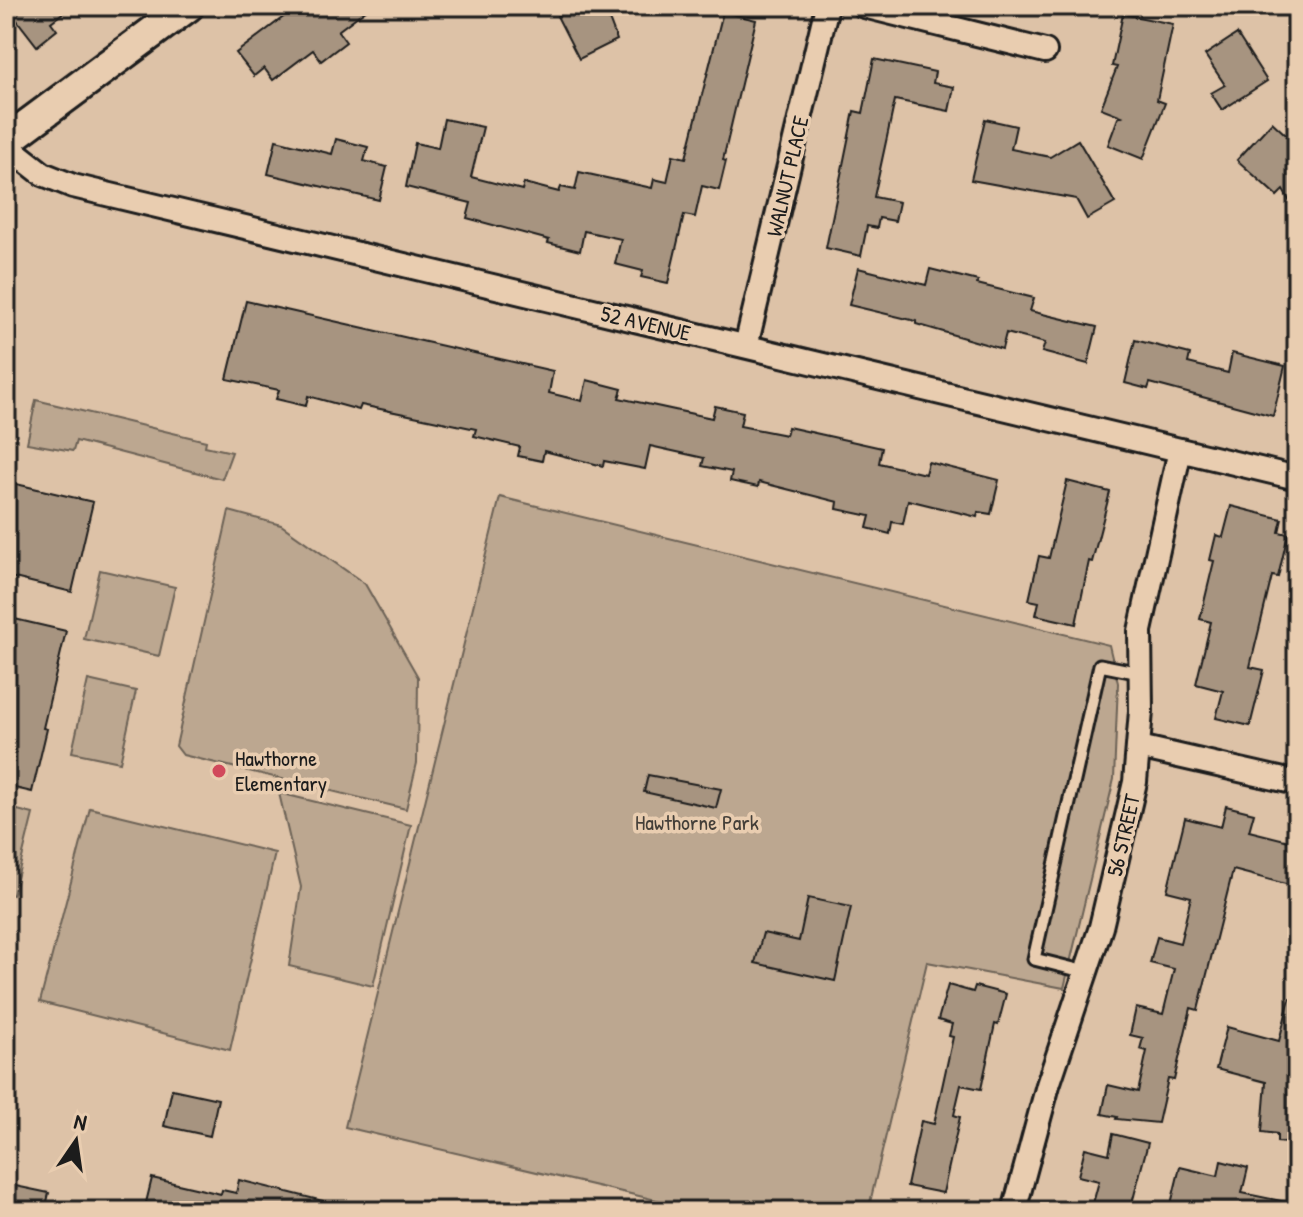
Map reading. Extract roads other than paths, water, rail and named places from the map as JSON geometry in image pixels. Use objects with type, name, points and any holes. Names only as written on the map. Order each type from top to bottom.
[{"type":"street","points":[[6,143],[188,6]]},
{"type":"street","name":"WALNUT PLACE","points":[[746,346],[827,6]]},
{"type":"street","points":[[864,6],[1045,51]]},
{"type":"street","name":"52 AVENUE","points":[[6,143],[43,174],[73,186],[1297,478]]},
{"type":"street","name":"56 STREET","points":[[1014,1211],[1034,1130],[1101,927],[1135,782],[1139,747],[1140,631],[1180,450]]},
{"type":"street","points":[[1139,747],[1297,783]]},
{"type":"lane","points":[[1087,972],[1034,959],[1100,665],[1140,673]]},
{"type":"place","name":"Hawthorne Elementary","points":[[219,771]]},
{"type":"park label","name":"Hawthorne Park","points":[[697,822]]}]
